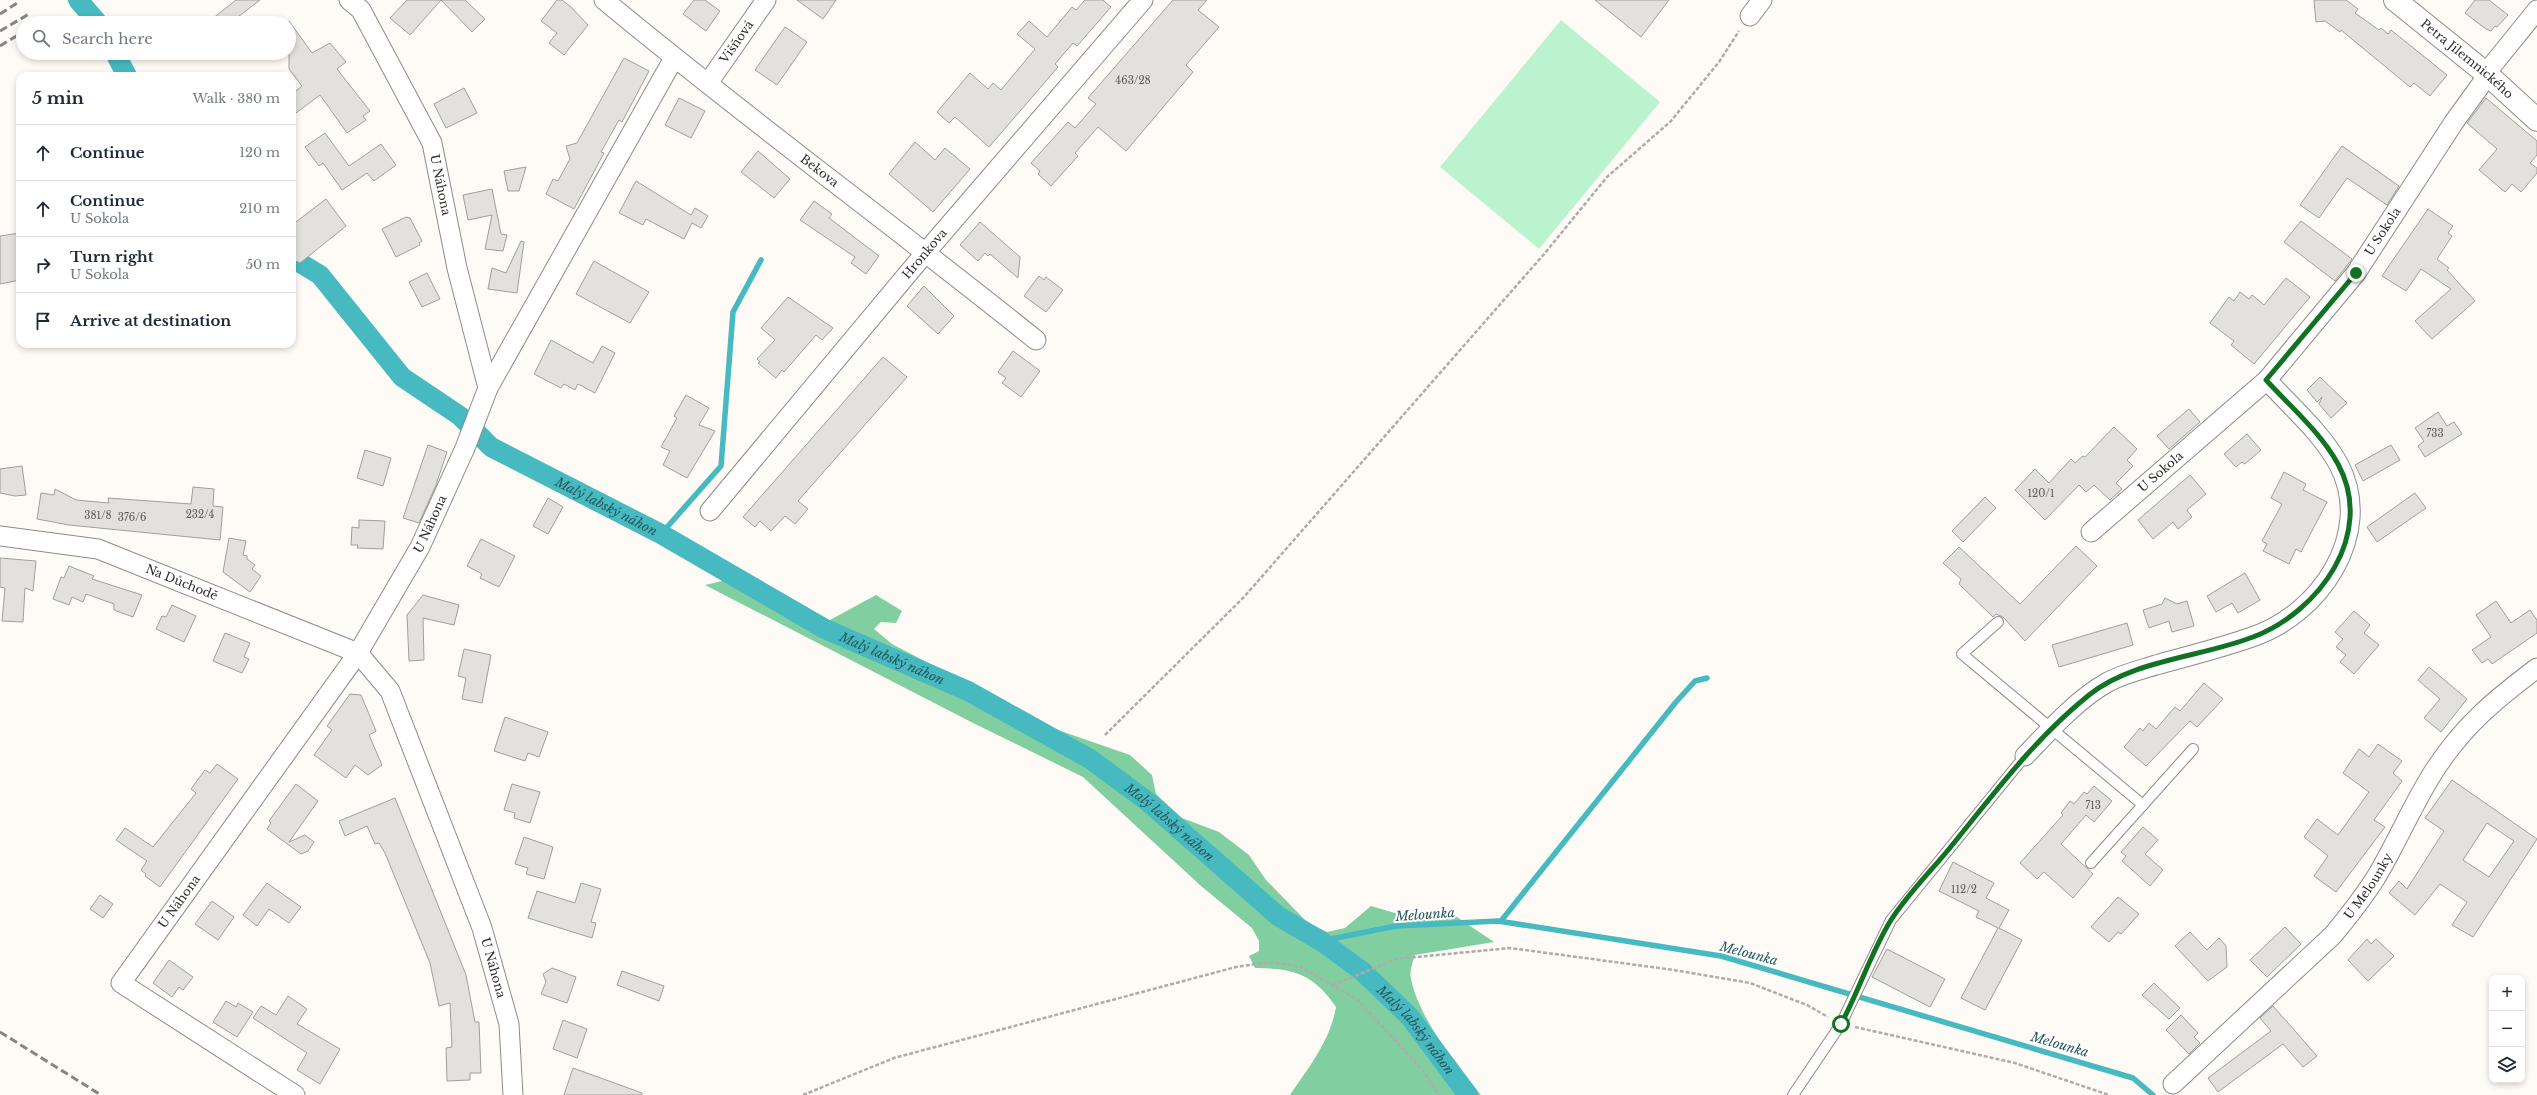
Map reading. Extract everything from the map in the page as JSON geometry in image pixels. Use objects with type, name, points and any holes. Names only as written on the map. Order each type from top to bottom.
[{"type":"street","name":"Bekova","points":[[604,0],[674,58],[926,252],[1036,340]]},
{"type":"street","name":"Višňová","points":[[708,83],[766,0]]},
{"type":"street","name":"Hronkova","points":[[710,511],[926,252],[1142,0]]},
{"type":"street","points":[[1750,16],[1762,0]]},
{"type":"street","name":"Petra Jilemnického","points":[[2395,0],[2487,74],[2537,120]]},
{"type":"street","name":"U Náhona","points":[[361,3],[432,143],[457,268],[488,388]]},
{"type":"street","name":"U Sokola","points":[[2091,532],[2266,380],[2356,273],[2487,74],[2537,10]]},
{"type":"street","name":"U Náhona","points":[[295,1095],[121,983],[358,653],[420,547],[465,448],[488,388],[674,58]]},
{"type":"street","points":[[2025,756],[2052,728],[2091,693],[2108,682],[2128,673],[2253,637],[2276,626],[2313,597],[2327,580],[2339,560],[2347,535],[2350,511],[2348,487],[2339,466],[2326,445],[2266,380]]},
{"type":"street","name":"Na Důchodě","points":[[0,536],[98,549],[358,653]]},
{"type":"street","name":"U Náhona","points":[[358,653],[390,691],[482,928],[509,1024],[513,1095]]},
{"type":"street","name":"U Melounky","points":[[2173,1084],[2333,935],[2353,911],[2375,879],[2436,768],[2457,740],[2494,700],[2537,668]]},
{"type":"lane","points":[[1998,622],[1962,654],[2143,805]]},
{"type":"lane","points":[[2091,863],[2193,749]]},
{"type":"lane","points":[[1793,1095],[1849,1010],[1891,920],[2025,756]]},
{"type":"path","points":[[1106,736],[1265,573],[1540,259],[1606,177],[1671,121],[1719,62],[1750,16]]},
{"type":"path","points":[[1334,985],[1396,959],[1510,948],[1674,970],[1750,983],[1807,1005],[1841,1024],[2015,1063],[2109,1095]]},
{"type":"path","points":[[803,1095],[894,1058],[1236,967],[1270,962],[1301,967],[1358,1000],[1425,1073],[1439,1095]]},
{"type":"green space","points":[[1561,20],[1660,102],[1539,249],[1440,167]]},
{"type":"green space","points":[[747,575],[828,621],[876,595],[902,611],[896,623],[881,622],[874,629],[892,644],[1055,729],[1130,755],[1152,775],[1156,794],[1182,818],[1219,832],[1249,855],[1266,880],[1308,923],[1327,932],[1345,928],[1371,906],[1405,916],[1448,911],[1494,942],[1415,955],[1410,973],[1415,994],[1430,1025],[1450,1055],[1481,1095],[1290,1095],[1318,1053],[1333,1019],[1336,1007],[1319,987],[1302,975],[1292,972],[1281,969],[1255,968],[1249,956],[1259,951],[1259,941],[1252,928],[1201,886],[1083,777],[973,723],[705,585]]},
{"type":"building","points":[[236,0],[260,0],[239,16],[216,16]]},
{"type":"building","points":[[407,0],[441,0],[410,35],[390,18]]},
{"type":"building","points":[[441,0],[465,0],[485,19],[472,32]]},
{"type":"building","points":[[557,0],[562,0],[571,7],[588,25],[564,55],[549,43],[557,33],[541,21]]},
{"type":"building","points":[[694,0],[705,0],[720,11],[706,31],[683,14]]},
{"type":"building","points":[[797,0],[836,0],[823,19]]},
{"type":"building","points":[[1085,0],[1103,0],[1111,7],[1077,46],[1073,43],[1055,64],[1058,67],[989,147],[955,117],[949,123],[937,112],[970,73],[988,89],[993,83],[1001,90],[1035,49],[1017,34],[1029,21],[1047,37],[1072,7],[1076,10]]},
{"type":"building","points":[[1173,0],[1207,0],[1198,10],[1219,27],[1186,65],[1193,72],[1126,151],[1098,127],[1075,153],[1078,156],[1051,186],[1038,174],[1040,171],[1031,163],[1068,122],[1075,128],[1096,104],[1088,98]]},
{"type":"building","points":[[1595,0],[1669,0],[1641,37]]},
{"type":"building","points":[[2314,0],[2346,0],[2358,9],[2355,13],[2379,30],[2381,28],[2388,34],[2391,30],[2447,75],[2430,96],[2414,83],[2410,87],[2341,30],[2340,32],[2325,21],[2316,22]]},
{"type":"building","points":[[2475,0],[2489,0],[2508,15],[2491,31],[2486,29],[2465,13]]},
{"type":"building","points":[[785,27],[807,42],[777,85],[755,70]]},
{"type":"building","points":[[296,31],[312,53],[330,43],[346,62],[337,69],[370,111],[363,116],[366,120],[347,133],[320,95],[296,113],[296,91],[302,86],[296,78],[296,72],[291,72],[289,69],[289,60],[296,60]]},
{"type":"building","points":[[624,58],[649,71],[622,122],[619,120],[601,152],[604,153],[574,209],[546,194],[553,179],[558,181],[570,159],[566,146],[577,143]]},
{"type":"building","points":[[464,88],[477,113],[446,128],[434,104]]},
{"type":"building","points":[[679,98],[705,111],[691,138],[665,125]]},
{"type":"building","points":[[2486,98],[2537,141],[2537,155],[2530,163],[2537,168],[2537,173],[2521,192],[2512,184],[2505,192],[2479,170],[2497,149],[2467,123]]},
{"type":"building","points":[[325,133],[349,166],[381,144],[396,165],[374,181],[367,173],[342,190],[323,163],[319,166],[305,147]]},
{"type":"building","points":[[915,142],[935,160],[945,148],[970,169],[933,212],[889,174]]},
{"type":"building","points":[[2342,146],[2399,186],[2387,205],[2347,178],[2319,218],[2300,205]]},
{"type":"building","points":[[758,151],[790,179],[774,198],[741,172]]},
{"type":"building","points":[[526,167],[519,191],[508,191],[504,171]]},
{"type":"building","points":[[636,181],[691,215],[695,208],[708,216],[701,228],[692,223],[684,239],[646,219],[643,225],[619,213]]},
{"type":"building","points":[[492,189],[501,234],[507,235],[503,251],[485,249],[492,215],[468,220],[463,195]]},
{"type":"building","points":[[326,199],[346,226],[300,263],[296,261],[296,222]]},
{"type":"building","points":[[814,201],[832,214],[829,218],[879,256],[866,274],[851,263],[855,257],[800,220]]},
{"type":"building","points":[[2428,209],[2453,226],[2448,233],[2452,236],[2437,259],[2449,268],[2447,270],[2475,301],[2432,339],[2415,321],[2451,289],[2421,269],[2406,291],[2382,276]]},
{"type":"building","points":[[406,217],[410,218],[422,241],[419,243],[420,245],[396,257],[382,229]]},
{"type":"building","points":[[2301,221],[2352,259],[2335,281],[2284,242]]},
{"type":"building","points":[[980,222],[1020,257],[1018,278],[990,254],[988,256],[985,253],[978,261],[960,245]]},
{"type":"building","points":[[16,234],[16,281],[0,284],[0,236]]},
{"type":"building","points":[[521,241],[524,242],[517,293],[488,289],[492,268],[506,273]]},
{"type":"building","points":[[594,261],[649,292],[630,323],[576,294]]},
{"type":"building","points":[[427,273],[440,299],[422,307],[409,282]]},
{"type":"building","points":[[1039,276],[1044,280],[1046,277],[1063,290],[1046,312],[1024,296]]},
{"type":"building","points":[[2286,278],[2310,297],[2254,364],[2231,345],[2234,341],[2210,323],[2229,297],[2234,301],[2240,292],[2249,299],[2252,295],[2264,305]]},
{"type":"building","points":[[924,286],[954,316],[938,334],[907,306]]},
{"type":"building","points":[[788,297],[833,328],[822,340],[816,335],[784,372],[782,370],[776,378],[758,363],[760,362],[757,359],[775,340],[761,328]]},
{"type":"building","points":[[551,340],[593,363],[602,346],[615,353],[595,393],[578,384],[575,390],[564,384],[561,388],[534,374]]},
{"type":"building","points":[[1013,351],[1040,371],[1021,397],[1002,383],[1006,378],[998,372]]},
{"type":"building","points":[[883,357],[907,377],[798,501],[808,509],[795,524],[785,516],[771,531],[760,521],[755,527],[743,517]]},
{"type":"building","points":[[2320,377],[2347,403],[2331,418],[2319,404],[2322,397],[2317,402],[2307,390]]},
{"type":"building","points":[[686,395],[709,408],[699,425],[715,431],[687,478],[663,465],[670,451],[661,447],[677,418],[674,416]]},
{"type":"building","points":[[2189,409],[2200,422],[2169,449],[2157,436]]},
{"type":"building","points":[[2438,412],[2447,426],[2454,422],[2462,434],[2425,457],[2418,446],[2424,441],[2415,428]]},
{"type":"building","points":[[2114,427],[2137,449],[2127,460],[2133,466],[2116,483],[2122,489],[2110,500],[2094,485],[2086,492],[2079,485],[2045,520],[2015,490],[2035,469],[2049,483],[2071,459],[2075,463],[2083,456],[2085,457]]},
{"type":"building","points":[[2247,434],[2261,450],[2245,464],[2242,462],[2236,467],[2224,454]]},
{"type":"building","points":[[428,445],[447,452],[436,485],[419,523],[403,518]]},
{"type":"building","points":[[2391,445],[2400,460],[2363,481],[2355,465]]},
{"type":"building","points":[[365,450],[391,458],[383,486],[357,478]]},
{"type":"building","points":[[22,466],[26,495],[15,496],[0,493],[0,469]]},
{"type":"building","points":[[2284,472],[2306,484],[2303,490],[2327,502],[2301,552],[2296,549],[2289,564],[2263,551],[2267,544],[2262,541],[2282,504],[2271,498]]},
{"type":"building","points":[[2190,475],[2206,494],[2187,510],[2192,517],[2178,529],[2173,522],[2153,539],[2138,520]]},
{"type":"building","points":[[193,487],[214,489],[213,506],[223,507],[220,540],[69,525],[37,519],[41,493],[54,495],[55,489],[76,500],[109,503],[108,498],[191,504]]},
{"type":"building","points":[[2415,493],[2426,508],[2377,542],[2367,527]]},
{"type":"building","points":[[1985,497],[1996,508],[1963,542],[1952,531]]},
{"type":"building","points":[[548,498],[563,507],[548,534],[533,526]]},
{"type":"building","points":[[359,520],[385,521],[383,549],[357,548],[358,545],[351,545],[352,527],[359,528]]},
{"type":"building","points":[[229,538],[246,541],[243,555],[247,556],[247,559],[255,565],[252,569],[261,576],[250,592],[223,572]]},
{"type":"building","points":[[481,539],[515,556],[499,587],[480,578],[482,574],[467,566]]},
{"type":"building","points":[[2076,546],[2097,566],[2025,641],[2003,617],[1996,614],[1993,617],[1959,584],[1961,579],[1943,563],[1959,547],[2020,604]]},
{"type":"building","points":[[0,558],[36,561],[33,591],[25,588],[23,622],[2,621],[5,588],[0,587]]},
{"type":"building","points":[[69,566],[94,576],[92,579],[142,595],[133,617],[114,610],[114,604],[86,594],[83,602],[72,597],[69,605],[53,599],[61,577],[64,578]]},
{"type":"building","points":[[2245,573],[2260,600],[2238,613],[2232,603],[2216,612],[2207,596]]},
{"type":"building","points":[[423,595],[459,605],[454,625],[423,618],[424,660],[409,661],[407,615]]},
{"type":"building","points":[[2165,598],[2177,604],[2187,601],[2194,626],[2172,632],[2169,621],[2149,628],[2143,610],[2162,604]]},
{"type":"building","points":[[2496,601],[2511,623],[2530,610],[2537,620],[2537,633],[2492,664],[2488,659],[2482,663],[2472,650],[2491,637],[2476,615]]},
{"type":"building","points":[[172,605],[196,616],[184,642],[156,629],[162,616],[166,617]]},
{"type":"building","points":[[2354,611],[2370,625],[2364,633],[2379,645],[2354,674],[2340,662],[2346,655],[2336,647],[2343,639],[2335,632]]},
{"type":"building","points":[[2127,623],[2133,645],[2059,667],[2052,645]]},
{"type":"building","points":[[225,633],[250,643],[244,657],[249,659],[242,673],[213,661]]},
{"type":"building","points":[[464,649],[491,655],[482,703],[462,699],[466,678],[458,676]]},
{"type":"building","points":[[2429,667],[2467,699],[2441,732],[2424,718],[2440,699],[2418,680]]},
{"type":"building","points":[[2204,683],[2223,699],[2197,727],[2190,721],[2146,766],[2124,747],[2140,728],[2143,731],[2149,723],[2156,729],[2175,707],[2180,711]]},
{"type":"building","points":[[350,694],[361,695],[376,731],[369,735],[382,765],[368,775],[355,765],[346,778],[314,755],[332,730],[327,726]]},
{"type":"building","points":[[505,717],[548,732],[539,757],[528,753],[525,761],[494,751]]},
{"type":"building","points":[[2378,744],[2402,761],[2393,773],[2402,781],[2374,820],[2385,827],[2336,892],[2314,876],[2328,856],[2304,837],[2317,819],[2338,835],[2369,792],[2343,773],[2359,749],[2369,757]]},
{"type":"building","points":[[217,764],[238,779],[160,887],[145,876],[146,874],[141,870],[147,861],[116,840],[125,828],[153,847],[196,793],[191,789],[205,770],[210,773]]},
{"type":"building","points":[[2452,780],[2537,839],[2473,937],[2452,925],[2467,902],[2440,884],[2415,915],[2389,893],[2399,881],[2407,889],[2444,831],[2425,818]],"holes":[[[2487,823],[2514,841],[2489,877],[2463,860]]]},
{"type":"building","points":[[296,784],[318,801],[289,842],[305,835],[314,842],[308,851],[301,854],[267,829],[271,823],[269,821]]},
{"type":"building","points":[[512,784],[540,792],[530,823],[514,818],[515,813],[504,810]]},
{"type":"building","points":[[2094,786],[2112,801],[2094,822],[2086,815],[2061,844],[2093,874],[2073,898],[2044,872],[2037,879],[2020,863],[2063,815],[2061,813],[2070,801],[2074,804],[2084,792],[2087,794]]},
{"type":"building","points":[[395,798],[466,975],[475,1022],[479,1022],[481,1073],[470,1073],[470,1080],[447,1081],[446,1048],[452,1047],[450,1003],[439,1006],[430,963],[385,853],[379,843],[375,844],[367,826],[345,836],[339,821]]},
{"type":"building","points":[[2143,827],[2158,840],[2145,854],[2163,870],[2150,886],[2122,861],[2126,856],[2121,852]]},
{"type":"building","points":[[524,837],[553,847],[544,879],[526,874],[528,868],[515,864]]},
{"type":"building","points":[[1953,862],[1994,883],[1986,898],[2009,910],[1999,928],[2022,940],[1985,1010],[1961,998],[1998,928],[1976,917],[1979,911],[1939,891]]},
{"type":"building","points":[[267,883],[301,907],[289,923],[269,909],[257,926],[243,915]]},
{"type":"building","points":[[581,883],[601,889],[591,922],[596,923],[592,938],[528,918],[537,891],[575,903]]},
{"type":"building","points":[[100,895],[113,904],[103,918],[90,909]]},
{"type":"building","points":[[2118,897],[2139,914],[2121,934],[2118,932],[2109,942],[2091,927]]},
{"type":"building","points":[[212,901],[234,917],[218,940],[195,924]]},
{"type":"building","points":[[2285,927],[2301,944],[2267,977],[2250,960]]},
{"type":"building","points":[[2190,932],[2207,950],[2219,938],[2226,946],[2227,967],[2208,981],[2175,946]]},
{"type":"building","points":[[2367,939],[2371,944],[2376,939],[2394,956],[2368,981],[2348,960]]},
{"type":"building","points":[[1887,949],[1945,979],[1930,1007],[1872,977]]},
{"type":"building","points":[[169,960],[193,977],[183,990],[179,987],[172,997],[153,983]]},
{"type":"building","points":[[552,968],[576,977],[567,1003],[541,994],[546,982],[543,974]]},
{"type":"building","points":[[622,971],[664,986],[659,1001],[617,985]]},
{"type":"building","points":[[2154,983],[2180,1008],[2169,1019],[2142,995]]},
{"type":"building","points":[[288,996],[307,1009],[297,1024],[340,1049],[320,1084],[297,1070],[307,1053],[253,1018],[261,1006],[276,1015]]},
{"type":"building","points":[[226,1001],[236,1007],[238,1003],[253,1012],[237,1037],[213,1022]]},
{"type":"building","points":[[2273,1006],[2317,1056],[2303,1067],[2283,1044],[2218,1092],[2208,1078],[2271,1031],[2260,1018]]},
{"type":"building","points":[[2181,1015],[2198,1033],[2194,1037],[2200,1043],[2189,1054],[2166,1030]]},
{"type":"building","points":[[563,1020],[587,1029],[577,1058],[553,1049]]},
{"type":"building","points":[[573,1068],[642,1093],[642,1095],[564,1095]]},
{"type":"waterway","name":"Malý labský náhon","points":[[78,0],[92,16]]},
{"type":"waterway","name":"Malý labský náhon","points":[[119,60],[125,72]]},
{"type":"waterway","name":"Malý labský náhon","points":[[296,260],[320,275],[402,377],[460,416],[491,447],[661,534],[825,629],[968,691],[1090,759],[1147,801],[1278,916],[1321,941],[1362,971],[1410,1017],[1468,1095]]},
{"type":"waterway","points":[[661,534],[721,466],[733,312],[761,260]]},
{"type":"waterway","points":[[1501,921],[1676,702],[1695,681],[1707,678]]},
{"type":"waterway","name":"Melounka","points":[[1321,941],[1396,926],[1498,921],[1721,956],[2133,1078],[2153,1095]]},
{"type":"railway","points":[[0,14],[17,3]]},
{"type":"railway","points":[[0,31],[16,22]]},
{"type":"railway","points":[[0,46],[16,36]]},
{"type":"railway","points":[[0,1032],[101,1095]]},
{"type":"route","points":[[1841,1024],[1891,920],[2025,756],[2073,708],[2091,693],[2108,682],[2128,673],[2253,637],[2276,626],[2296,612],[2313,597],[2327,580],[2339,560],[2347,535],[2350,511],[2348,487],[2339,466],[2326,445],[2266,380],[2356,273]]}]
